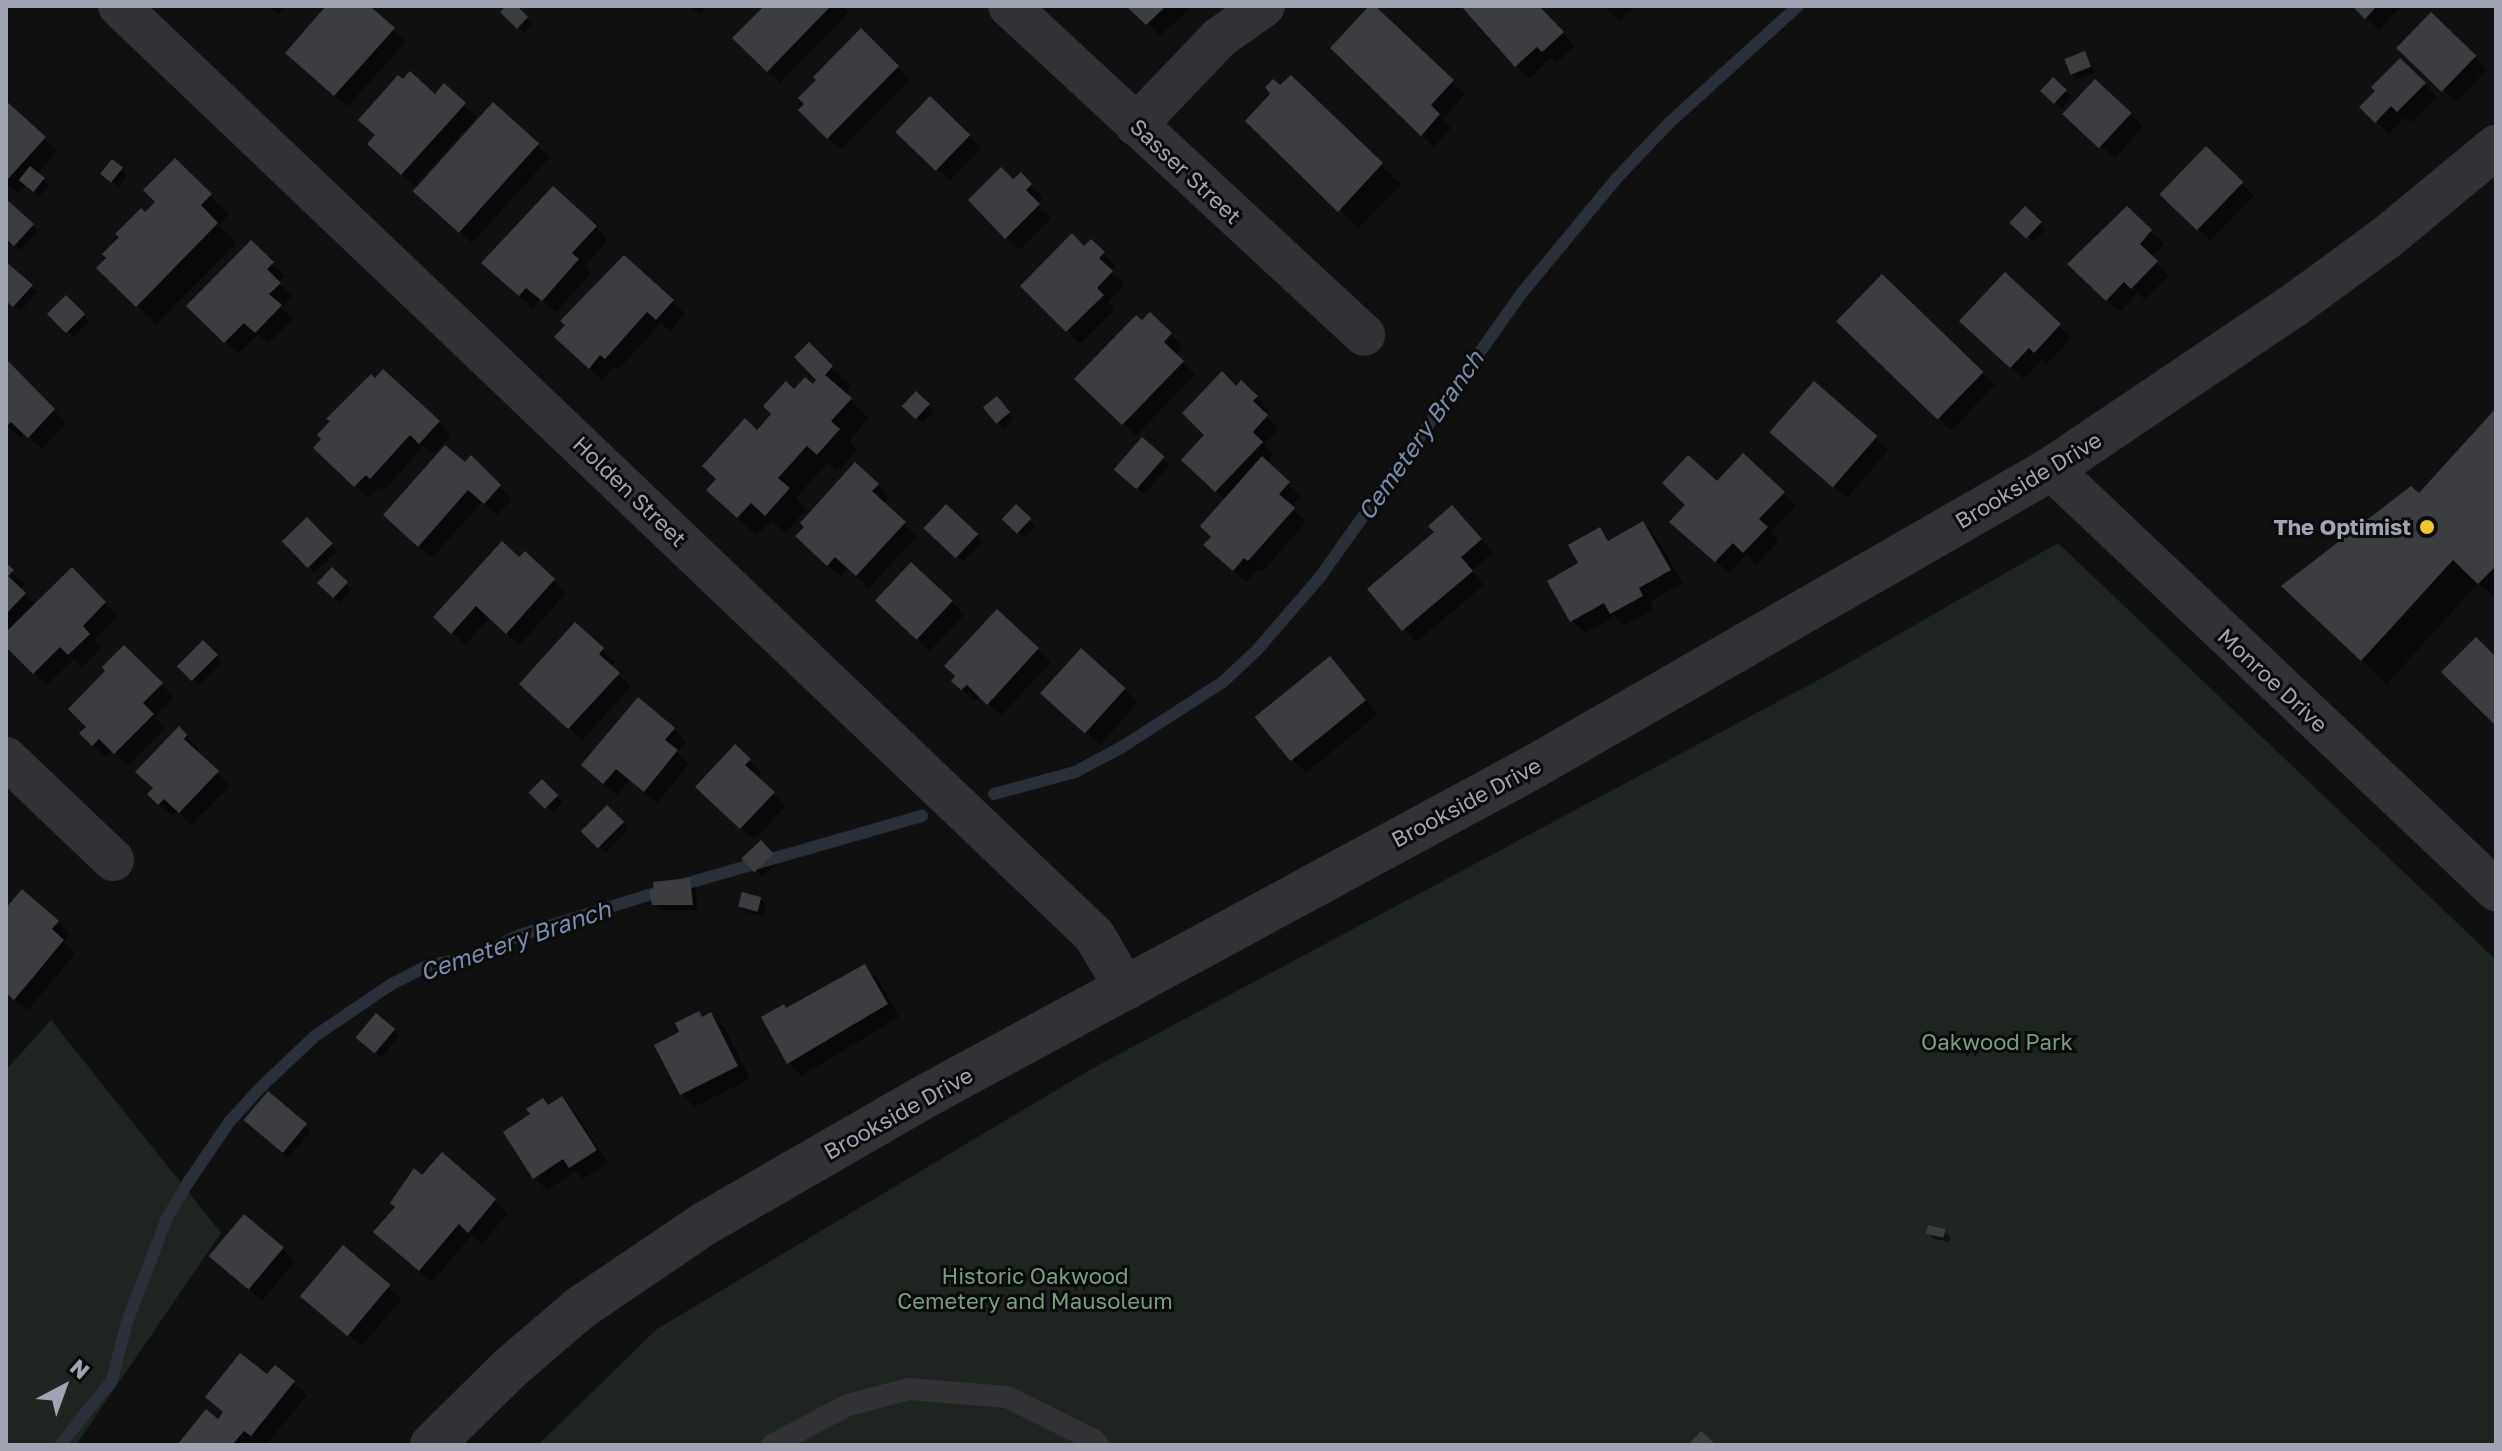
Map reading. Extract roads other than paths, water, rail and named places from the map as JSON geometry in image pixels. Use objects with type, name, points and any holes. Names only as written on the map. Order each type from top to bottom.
[{"type":"street","name":"Holden Street","points":[[119,6],[1094,935],[1126,989]]},
{"type":"street","name":"Sasser Street","points":[[1009,6],[1364,335]]},
{"type":"street","points":[[1136,125],[1219,38],[1264,6]]},
{"type":"street","name":"Brookside Drive","points":[[432,1445],[510,1368],[580,1308],[643,1263],[922,1098],[1535,766],[2051,469],[2293,306],[2386,238],[2496,147]]},
{"type":"street","name":"Monroe Drive","points":[[2051,469],[2496,890]]},
{"type":"street","points":[[6,758],[113,860]]},
{"type":"lane","points":[[772,1445],[848,1405],[909,1389],[1007,1397],[1092,1439],[1098,1445]]},
{"type":"waterway","name":"Cemetery Branch","points":[[994,794],[1075,772],[1122,747],[1223,682],[1257,650],[1320,577],[1521,294],[1616,179],[1669,123],[1798,6]]},
{"type":"waterway","name":"Cemetery Branch","points":[[60,1445],[112,1380],[127,1322],[167,1218],[189,1181],[230,1121],[315,1036],[390,985],[427,966],[478,955],[520,935],[922,816]]},
{"type":"place","name":"The Optimist","points":[[2427,527]]},
{"type":"park label","name":"Oakwood Park","points":[[1997,1042]]},
{"type":"park label","name":"Historic Oakwood Cemetery and Mausoleum","points":[[1035,1288]]}]
